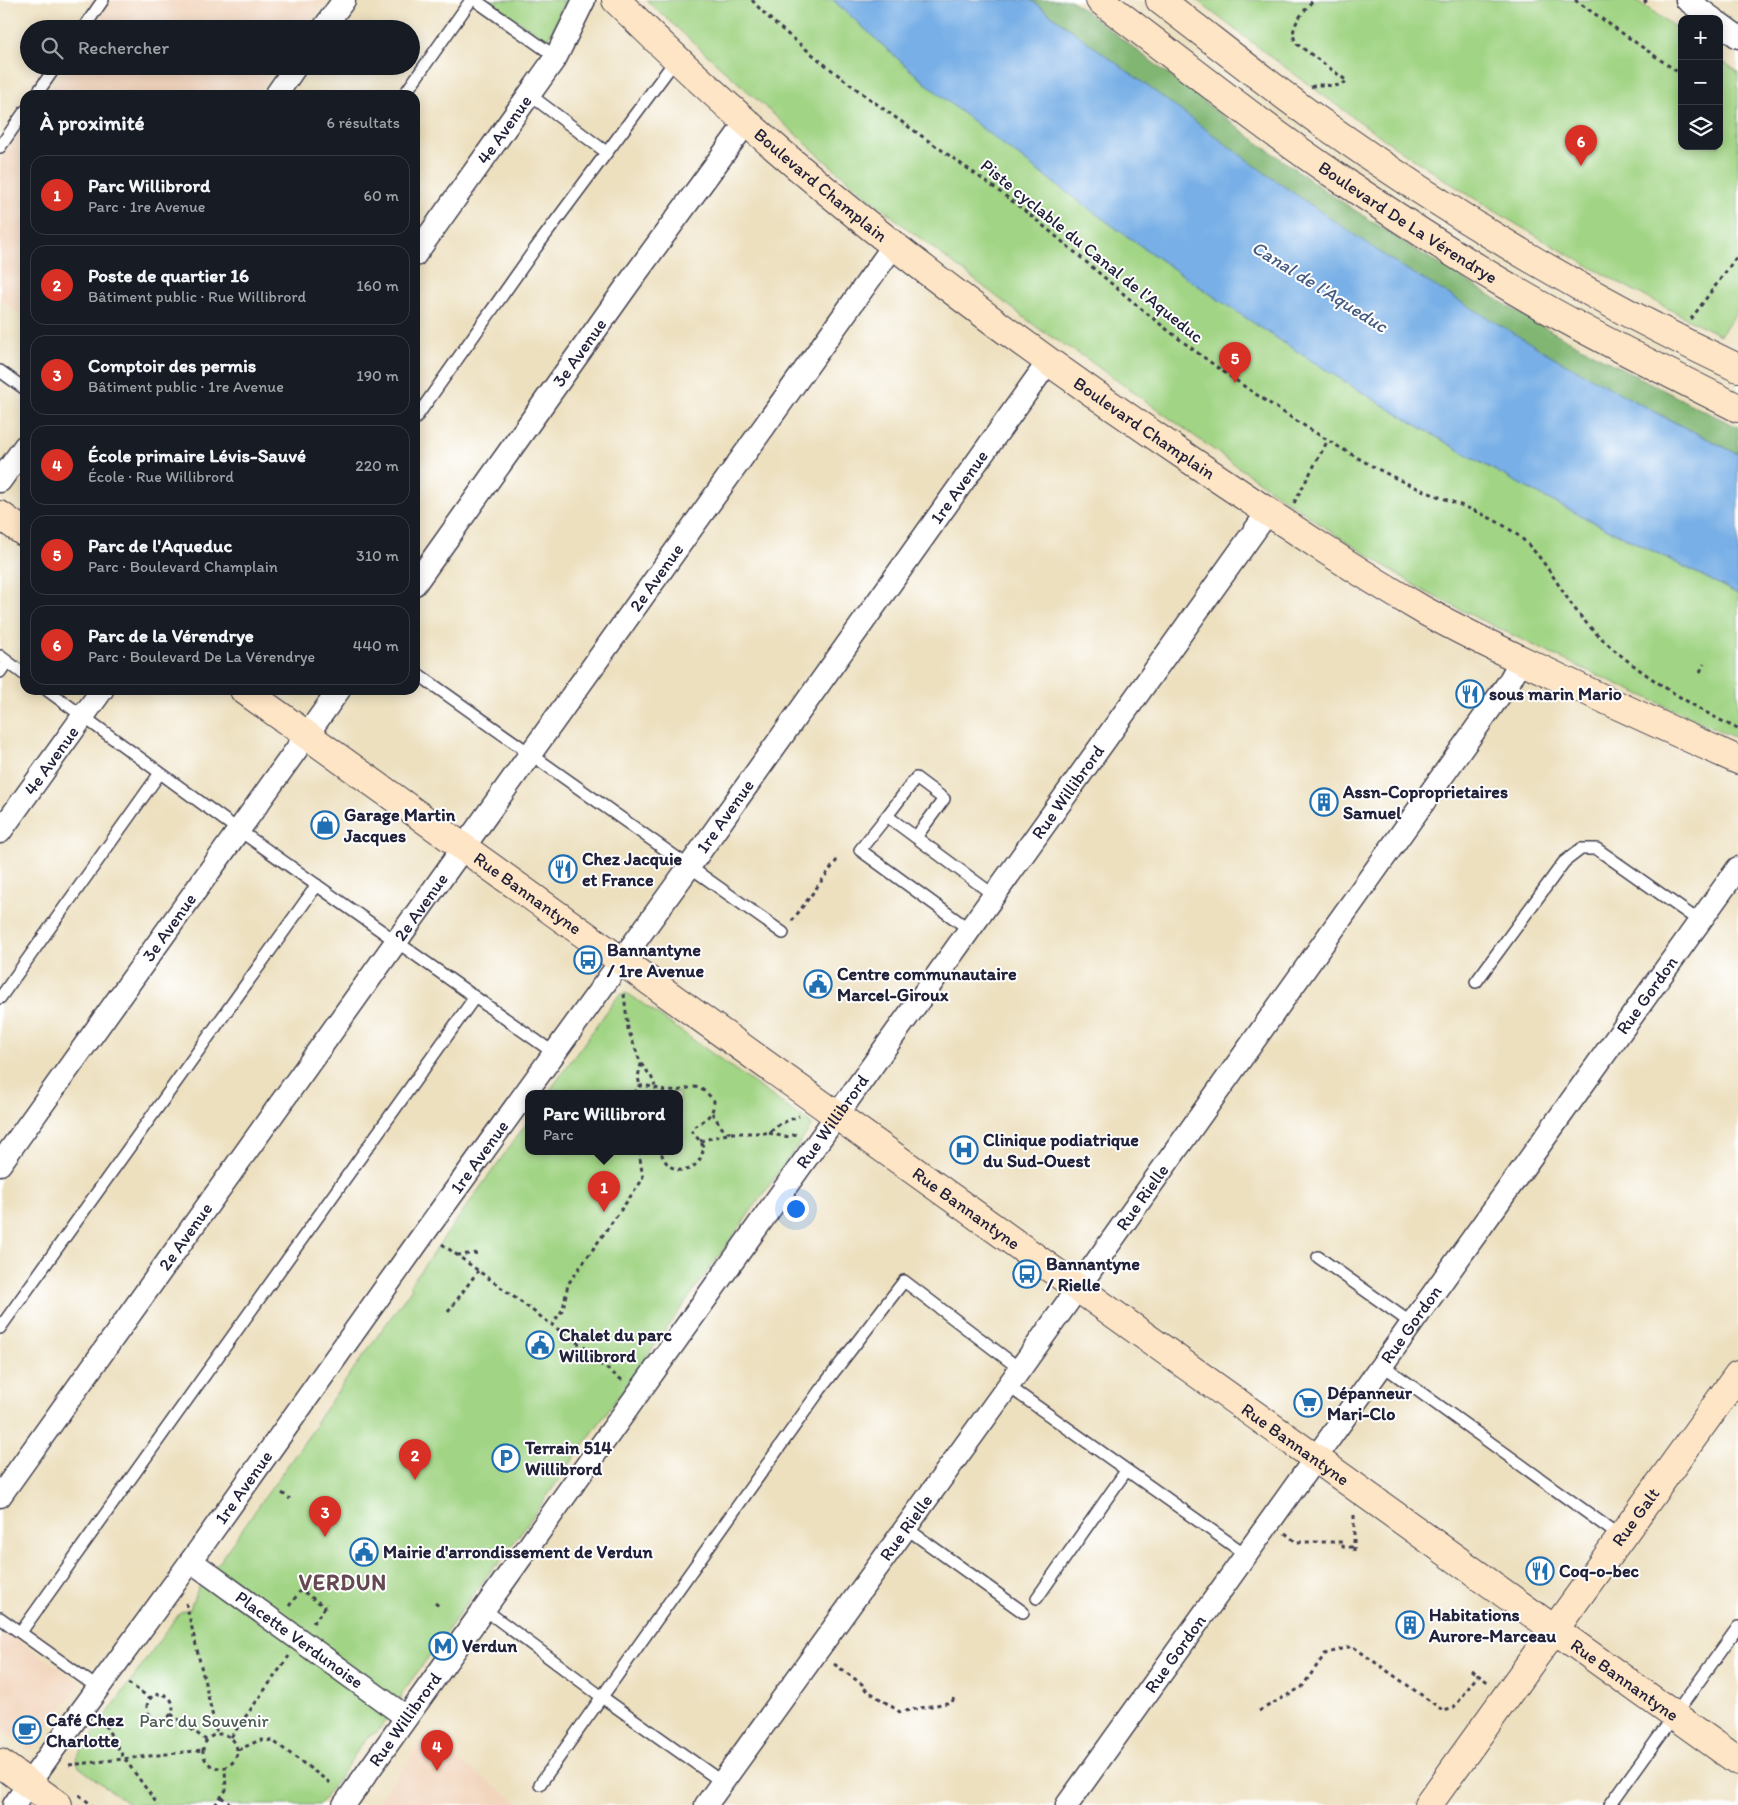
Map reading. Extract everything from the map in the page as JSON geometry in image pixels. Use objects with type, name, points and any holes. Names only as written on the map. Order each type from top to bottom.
[{"type":"main road","name":"Boulevard Champlain","points":[[616,0],[746,123],[827,192],[1048,362],[1115,410],[1280,509],[1418,607],[1521,660],[1738,760]]},
{"type":"main road","name":"Boulevard De La Vérendrye","points":[[1100,0],[1294,146],[1426,235],[1503,283],[1558,314],[1738,408]]},
{"type":"main road","name":"Boulevard De La Vérendrye","points":[[1160,0],[1320,122],[1440,202],[1512,247],[1611,304],[1738,368]]},
{"type":"main road","points":[[0,515],[20,529]]},
{"type":"main road","name":"Rue Bannantyne","points":[[251,695],[1738,1762]]},
{"type":"main road","name":"Rue Galt","points":[[1428,1805],[1738,1375]]},
{"type":"main road","points":[[0,1763],[22,1795],[58,1805]]},
{"type":"street","points":[[330,20],[344,0]]},
{"type":"street","name":"4e Avenue","points":[[420,248],[556,57],[584,0]]},
{"type":"street","points":[[1687,0],[1708,15]]},
{"type":"street","points":[[1723,26],[1738,37]]},
{"type":"street","points":[[279,90],[290,75]]},
{"type":"street","name":"3e Avenue","points":[[420,577],[635,275],[746,123]]},
{"type":"street","name":"2e Avenue","points":[[0,1496],[894,245]]},
{"type":"street","name":"1re Avenue","points":[[528,1090],[689,867],[1048,362]]},
{"type":"street","points":[[0,481],[20,453]]},
{"type":"street","name":"Rue Willibrord","points":[[340,1796],[406,1717],[970,930],[1280,509]]},
{"type":"street","name":"Rue Rielle","points":[[706,1805],[1458,754],[1509,682],[1521,660]]},
{"type":"street","name":"4e Avenue","points":[[0,832],[98,695]]},
{"type":"street","name":"3e Avenue","points":[[0,1164],[335,695]]},
{"type":"street","name":"Rue Gordon","points":[[1067,1805],[1738,868]]},
{"type":"street","name":"1re Avenue","points":[[22,1795],[525,1094]]},
{"type":"street","name":"Placette Verdunoise","points":[[191,1561],[406,1717]]},
{"type":"lane","points":[[89,20],[103,0]]},
{"type":"lane","points":[[420,72],[470,0]]},
{"type":"lane","points":[[476,0],[556,57]]},
{"type":"lane","points":[[420,412],[606,152],[677,58]]},
{"type":"lane","points":[[39,90],[50,75]]},
{"type":"lane","points":[[407,90],[418,75]]},
{"type":"lane","points":[[530,95],[606,152]]},
{"type":"lane","points":[[0,147],[20,118]]},
{"type":"lane","points":[[0,371],[20,385]]},
{"type":"lane","points":[[0,672],[4,659],[20,670]]},
{"type":"lane","points":[[420,676],[783,933]]},
{"type":"lane","points":[[53,695],[396,943],[554,1053]]},
{"type":"lane","points":[[0,998],[160,773]]},
{"type":"lane","points":[[916,837],[944,799],[916,778],[860,850],[970,930]]},
{"type":"lane","points":[[887,816],[995,896]]},
{"type":"lane","points":[[1476,982],[1564,862],[1581,850],[1598,849],[1700,921]]},
{"type":"lane","points":[[0,1328],[317,885]]},
{"type":"lane","points":[[20,1632],[474,997]]},
{"type":"lane","points":[[1318,1257],[1411,1323]]},
{"type":"lane","points":[[540,1784],[820,1390],[904,1281],[1126,1471],[1245,1554]]},
{"type":"lane","points":[[1381,1364],[1621,1537]]},
{"type":"lane","points":[[1037,1598],[1126,1471]]},
{"type":"lane","points":[[906,1528],[1023,1612]]},
{"type":"lane","points":[[484,1608],[602,1697],[722,1782]]},
{"type":"lane","points":[[0,1618],[98,1688]]},
{"type":"lane","points":[[1610,1805],[1738,1627]]},
{"type":"path","name":"Piste cyclable du Canal de l'Aqueduc","points":[[752,0],[773,21],[829,68],[895,119],[1012,201],[1203,357],[1268,403],[1389,475],[1483,515],[1513,532],[1534,550],[1574,608],[1599,636],[1655,680],[1701,710],[1738,729]]},
{"type":"path","points":[[1309,88],[1316,85],[1342,85],[1347,81],[1298,44],[1292,35],[1294,28],[1313,0]]},
{"type":"path","points":[[1576,0],[1678,72]]},
{"type":"path","points":[[1688,322],[1738,255]]},
{"type":"path","points":[[1280,509],[1300,494],[1328,440]]},
{"type":"path","points":[[1700,672],[1704,664]]},
{"type":"path","points":[[783,933],[837,860]]},
{"type":"path","points":[[624,990],[626,1019],[641,1064],[655,1086]]},
{"type":"path","points":[[640,1086],[638,1077],[641,1064]]},
{"type":"path","points":[[637,1090],[640,1086],[655,1086],[664,1090]]},
{"type":"path","points":[[662,1155],[667,1165],[681,1171],[689,1170],[701,1158],[704,1148],[692,1132],[693,1128],[702,1123],[712,1113],[714,1102],[702,1090],[694,1087],[679,1090]]},
{"type":"path","points":[[712,1113],[722,1128],[731,1133]]},
{"type":"path","points":[[769,1133],[780,1124],[802,1114]]},
{"type":"path","points":[[700,1141],[731,1133],[769,1133],[785,1137],[800,1133]]},
{"type":"path","points":[[552,1325],[562,1310],[568,1284],[643,1179],[640,1155]]},
{"type":"path","points":[[438,1241],[585,1348],[592,1358],[627,1383]]},
{"type":"path","points":[[456,1255],[480,1253]]},
{"type":"path","points":[[448,1312],[478,1271]]},
{"type":"path","points":[[282,1493],[290,1499]]},
{"type":"path","points":[[1282,1532],[1296,1542],[1344,1542],[1343,1547],[1354,1549],[1354,1514]]},
{"type":"path","points":[[286,1611],[301,1590],[322,1602],[326,1605],[310,1628]]},
{"type":"path","points":[[185,1600],[217,1734]]},
{"type":"path","points":[[435,1603],[439,1606]]},
{"type":"path","points":[[1258,1712],[1302,1687],[1325,1654],[1352,1646],[1444,1711],[1454,1708],[1478,1675]]},
{"type":"path","points":[[834,1664],[862,1684],[862,1687],[900,1712],[952,1702],[956,1696]]},
{"type":"path","points":[[231,1737],[282,1666]]},
{"type":"path","points":[[1471,1670],[1490,1683]]},
{"type":"path","points":[[125,1680],[150,1698]]},
{"type":"path","points":[[159,1694],[167,1695],[174,1706],[171,1714],[160,1720],[152,1717],[147,1705],[150,1698],[159,1694]]},
{"type":"path","points":[[171,1714],[206,1740]]},
{"type":"path","points":[[100,1716],[124,1758],[158,1805]]},
{"type":"path","points":[[217,1734],[231,1737],[237,1745],[238,1750],[234,1761],[225,1768],[214,1767],[209,1764],[203,1755],[206,1740],[217,1734]]},
{"type":"path","points":[[238,1750],[260,1740],[274,1741],[340,1796]]},
{"type":"path","points":[[68,1765],[203,1750]]},
{"type":"path","points":[[215,1805],[226,1790],[225,1768]]},
{"type":"path","points":[[221,1797],[232,1805]]},
{"type":"shaded area","points":[[113,0],[326,0],[312,20],[99,20]]},
{"type":"shaded area","points":[[60,75],[270,75],[260,90],[49,90]]},
{"type":"shaded area","points":[[20,132],[20,313],[0,299],[0,160]]},
{"type":"shaded area","points":[[0,1627],[80,1683],[31,1750],[0,1729]]},
{"type":"shaded area","points":[[425,1737],[522,1805],[376,1805]]},
{"type":"green space","points":[[488,0],[565,0],[548,41]]},
{"type":"green space","points":[[646,0],[833,0],[924,82],[1019,157],[1148,251],[1281,341],[1416,425],[1485,465],[1548,499],[1738,594],[1738,739],[1558,657],[1424,591],[1327,529],[1087,359],[1042,331],[904,226],[831,166]]},
{"type":"green space","points":[[1031,0],[1071,0],[1261,145],[1333,196],[1411,247],[1562,337],[1738,427],[1738,454],[1561,362],[1433,287],[1254,166]]},
{"type":"green space","points":[[1196,0],[1636,0],[1678,29],[1678,150],[1723,150],[1723,62],[1738,72],[1738,310],[1720,335],[1650,299],[1547,242],[1480,202],[1415,160],[1320,93]]},
{"type":"green space","name":"Parc du Souvenir","points":[[626,993],[633,997],[811,1124],[811,1127],[497,1566],[495,1565],[402,1693],[401,1700],[377,1732],[367,1737],[320,1805],[130,1805],[79,1767],[76,1758],[179,1613],[187,1609],[190,1610],[206,1576],[221,1561],[317,1424],[315,1423],[412,1288],[410,1285],[525,1126],[525,1155],[683,1155],[683,1090],[550,1090],[619,995]]},
{"type":"water","name":"Canal de l'Aqueduc","points":[[833,0],[1031,0],[1269,176],[1391,260],[1557,359],[1664,417],[1738,454],[1738,594],[1548,499],[1485,465],[1416,425],[1281,341],[1148,251],[1019,157],[924,82]]},
{"type":"place","name":"Parc de la Vérendrye","points":[[1581,166]]},
{"type":"place","name":"Parc de l'Aqueduc","points":[[1235,383]]},
{"type":"place","name":"sous marin Mario","points":[[1470,694]]},
{"type":"place","name":"Assn-Coproprietaires Samuel","points":[[1324,802]]},
{"type":"place","name":"Garage Martin Jacques","points":[[325,825]]},
{"type":"place","name":"Chez Jacquie et France","points":[[563,869]]},
{"type":"place","name":"Bannantyne / 1re Avenue","points":[[588,960]]},
{"type":"place","name":"Centre communautaire Marcel-Giroux","points":[[818,984]]},
{"type":"place","name":"Clinique podiatrique du Sud-Ouest","points":[[964,1150]]},
{"type":"place","name":"Parc Willibrord","points":[[604,1212]]},
{"type":"place","name":"Bannantyne / Rielle","points":[[1027,1274]]},
{"type":"place","name":"Chalet du parc Willibrord","points":[[540,1345]]},
{"type":"place","name":"Dépanneur Mari-Clo","points":[[1308,1403]]},
{"type":"place","name":"Terrain 514 Willibrord","points":[[506,1458]]},
{"type":"place","name":"Poste de quartier 16","points":[[415,1480]]},
{"type":"place","name":"Comptoir des permis","points":[[325,1537]]},
{"type":"place","name":"Mairie d'arrondissement de Verdun","points":[[364,1552]]},
{"type":"place","name":"Coq-o-bec","points":[[1540,1571]]},
{"type":"place","name":"Habitations Aurore-Marceau","points":[[1410,1625]]},
{"type":"place","name":"Verdun","points":[[443,1646]]},
{"type":"place","name":"Café Chez Charlotte","points":[[27,1730]]},
{"type":"place","name":"École primaire Lévis-Sauvé","points":[[437,1771]]},
{"type":"district","name":"VERDUN","points":[[343,1582]]}]
